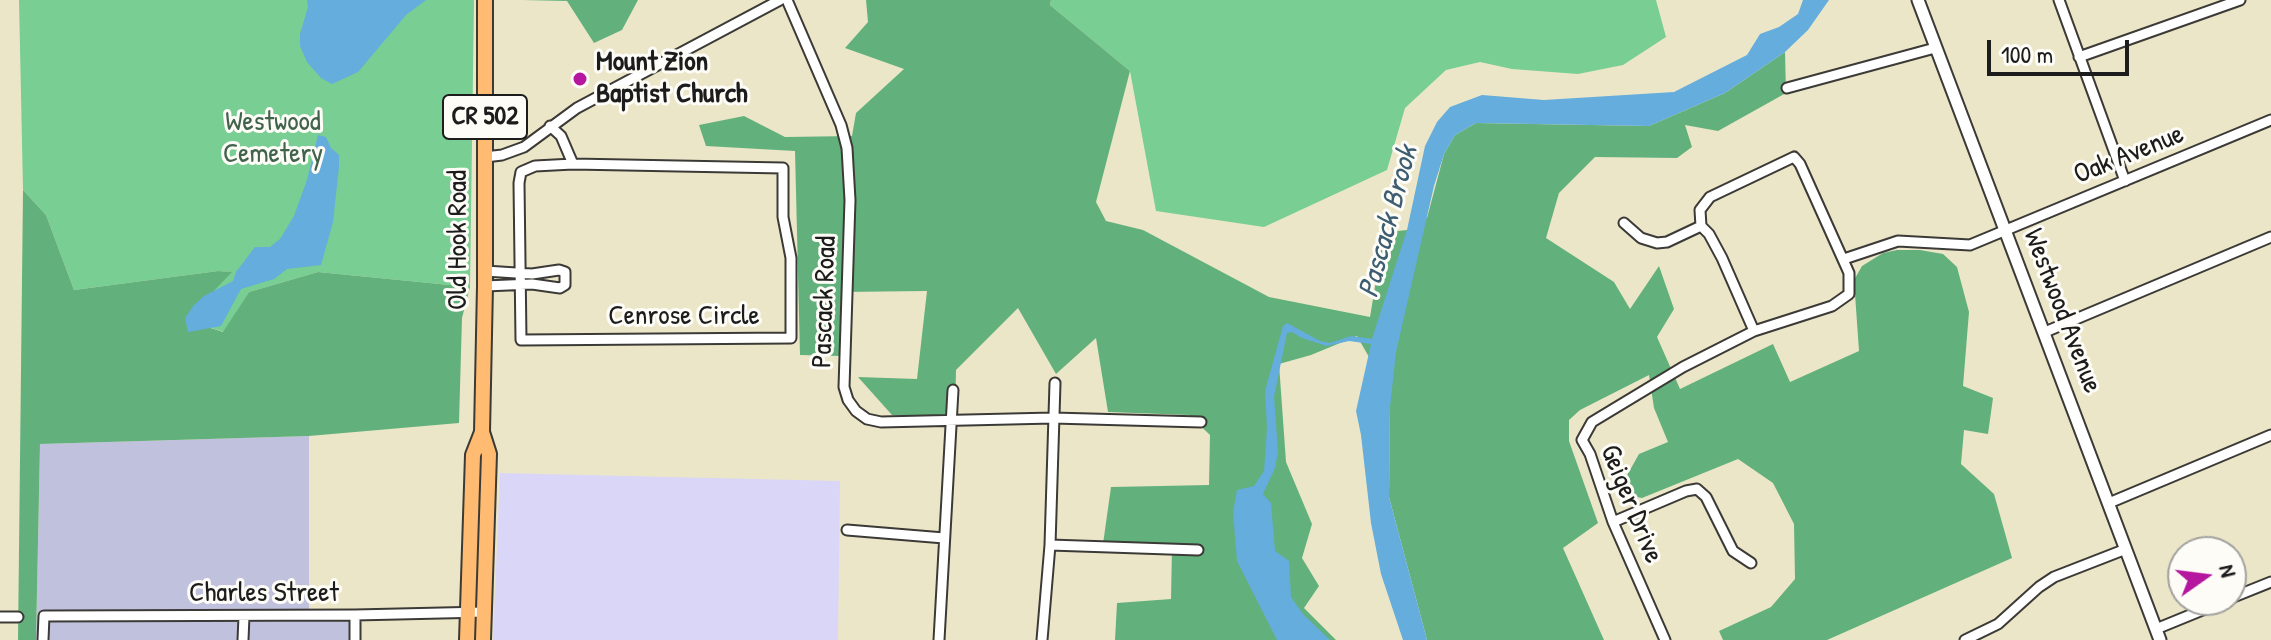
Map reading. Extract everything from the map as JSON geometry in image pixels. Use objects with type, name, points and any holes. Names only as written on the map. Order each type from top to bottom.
[{"type":"main road","name":"Old Hook Road","points":[[483,640],[489,454],[482,432],[485,0]]},
{"type":"main road","name":"Old Hook Road","points":[[467,640],[473,455],[482,432]]},
{"type":"street","points":[[485,157],[524,147],[577,108],[780,0]]},
{"type":"street","name":"Pascack Road","points":[[787,0],[841,125],[847,148],[851,186],[844,387],[848,400],[867,419],[881,422],[1053,418],[1201,422]]},
{"type":"street","name":"Westwood Avenue","points":[[1919,0],[2158,635]]},
{"type":"street","points":[[2059,0],[2125,181]]},
{"type":"street","points":[[2079,57],[2240,0]]},
{"type":"street","points":[[1787,88],[1935,48]]},
{"type":"street","name":"Oak Avenue","points":[[1844,259],[1898,241],[1970,245],[2271,120]]},
{"type":"street","points":[[550,126],[561,136],[573,164]]},
{"type":"street","points":[[1754,331],[1714,243],[1701,226],[1700,210],[1710,197],[1794,157],[1844,259]]},
{"type":"street","name":"Cenrose Circle","points":[[573,164],[783,168],[783,217],[791,258],[791,338],[521,340],[521,172],[535,166],[573,164]]},
{"type":"street","points":[[1624,223],[1641,238],[1657,243],[1667,242],[1701,226]]},
{"type":"street","points":[[2045,332],[2271,237]]},
{"type":"street","name":"Geiger Drive","points":[[1665,640],[1613,522],[1590,454],[1582,440],[1588,427],[1683,367],[1754,331],[1841,301],[1849,294],[1851,284],[1844,259]]},
{"type":"street","points":[[485,271],[565,272],[565,285],[560,288],[485,286]]},
{"type":"street","points":[[1042,640],[1050,545],[1055,383]]},
{"type":"street","points":[[939,640],[953,390]]},
{"type":"street","points":[[2109,503],[2271,435]]},
{"type":"street","points":[[1613,522],[1697,489],[1706,497],[1733,551],[1751,563]]},
{"type":"street","points":[[847,530],[944,538]]},
{"type":"street","points":[[1050,545],[1198,550]]},
{"type":"street","points":[[1965,640],[2011,615],[2039,587],[2054,577],[2126,549]]},
{"type":"street","points":[[2247,592],[2271,582]]},
{"type":"street","name":"Charles Street","points":[[43,640],[44,616],[485,612]]},
{"type":"street","points":[[355,615],[355,640]]},
{"type":"street","points":[[243,640],[244,616]]},
{"type":"street","points":[[2158,635],[2195,616]]},
{"type":"street","points":[[0,617],[18,617]]},
{"type":"shaded area","points":[[309,436],[309,617],[357,617],[356,640],[36,640],[40,444]]},
{"type":"shaded area","points":[[500,473],[840,481],[838,640],[493,640]]},
{"type":"green space","name":"Westwood Cemetery","points":[[19,0],[474,0],[470,287],[318,272],[249,292],[224,332],[186,320],[230,272],[74,290],[46,215],[23,190]]},
{"type":"green space","points":[[522,0],[638,0],[622,30],[594,43],[567,1]]},
{"type":"green space","points":[[866,0],[1051,0],[1050,5],[1130,71],[1096,202],[1106,221],[1143,230],[1269,297],[1370,317],[1379,233],[1407,230],[1427,218],[1444,154],[1455,135],[1476,123],[1649,126],[1725,93],[1785,52],[1786,93],[1718,131],[1685,125],[1692,147],[1677,158],[1595,157],[1559,193],[1546,238],[1614,282],[1630,309],[1659,266],[1674,309],[1657,337],[1680,389],[1773,344],[1790,382],[1859,351],[1854,280],[1862,266],[1883,253],[1897,250],[1943,254],[1957,267],[1969,312],[1963,386],[1993,398],[1988,434],[1964,430],[1961,464],[1994,494],[2012,558],[1827,640],[1723,640],[1719,631],[1771,607],[1795,579],[1794,524],[1773,483],[1738,459],[1642,498],[1617,493],[1639,454],[1668,442],[1654,408],[1649,375],[1580,410],[1569,420],[1569,441],[1598,523],[1563,548],[1604,640],[1427,640],[1389,497],[1390,394],[1357,336],[1279,364],[1286,462],[1312,524],[1302,558],[1319,586],[1304,608],[1336,640],[1115,640],[1117,603],[1171,599],[1172,546],[1103,544],[1111,487],[1209,485],[1210,435],[1189,415],[1108,412],[1096,338],[1056,374],[1018,308],[956,370],[955,419],[892,415],[858,377],[917,379],[927,291],[842,292],[840,356],[800,355],[795,151],[706,146],[699,125],[744,116],[785,137],[852,136],[856,113],[904,69],[845,48],[868,22]]},
{"type":"green space","points":[[1051,0],[1656,0],[1666,37],[1623,65],[1578,74],[1512,69],[1480,62],[1446,70],[1405,108],[1387,170],[1264,227],[1156,211],[1130,71],[1050,5]]},
{"type":"green space","points":[[23,190],[46,215],[74,290],[218,271],[232,272],[186,320],[223,332],[249,292],[318,272],[470,287],[462,318],[459,423],[309,436],[40,444],[36,640],[18,640]]},
{"type":"water","points":[[307,0],[426,0],[406,15],[358,72],[332,84],[321,78],[307,62],[300,46]]},
{"type":"water","points":[[1803,0],[1829,0],[1808,30],[1785,52],[1725,93],[1649,126],[1476,123],[1455,135],[1444,154],[1434,186],[1396,352],[1390,407],[1389,497],[1427,640],[1403,640],[1381,574],[1371,523],[1356,411],[1371,344],[1349,341],[1327,346],[1292,332],[1287,333],[1274,397],[1278,452],[1275,468],[1263,494],[1271,503],[1275,551],[1289,561],[1291,597],[1303,614],[1330,640],[1277,640],[1237,561],[1233,512],[1237,490],[1254,486],[1264,471],[1267,428],[1265,391],[1283,326],[1287,323],[1320,341],[1330,343],[1351,336],[1372,339],[1407,230],[1425,146],[1437,122],[1450,107],[1482,95],[1544,100],[1674,92],[1747,55],[1760,34],[1779,27],[1798,14]]},
{"type":"water","points":[[318,135],[326,137],[339,155],[333,222],[321,265],[287,269],[274,279],[241,289],[221,326],[188,332],[185,318],[194,305],[204,296],[233,281],[255,247],[270,247],[280,239],[294,216]]},
{"type":"place","name":"Mount Zion Baptist Church","points":[[580,79]]},
{"type":"water label","name":"Pascack Brook","points":[[1389,222]]}]
